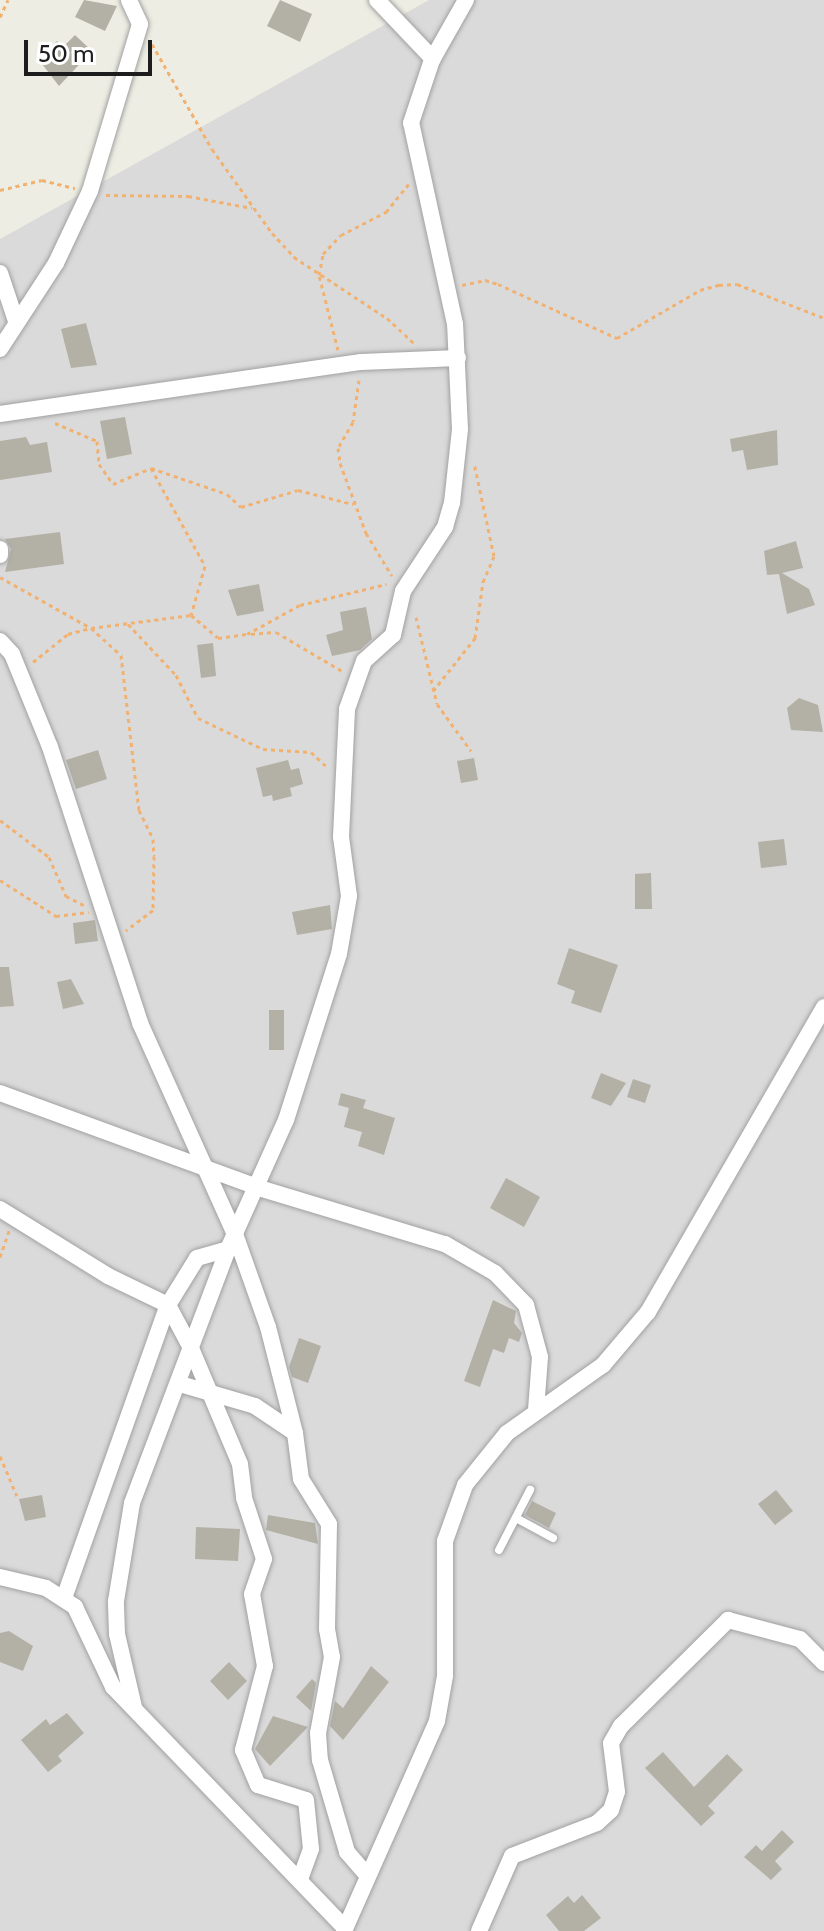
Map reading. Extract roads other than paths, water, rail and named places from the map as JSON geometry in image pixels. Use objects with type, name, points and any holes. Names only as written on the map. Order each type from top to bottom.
[{"type":"street","points":[[0,349],[56,263],[90,191],[140,24],[129,0]]},
{"type":"street","points":[[377,0],[433,59]]},
{"type":"street","points":[[134,1707],[117,1634],[116,1580],[132,1503],[180,1384],[231,1242],[259,1188],[339,954],[349,896],[341,837],[342,741],[357,679],[364,661],[393,635],[403,591],[445,527],[452,503],[460,429],[458,358],[451,290],[419,169],[411,123],[433,59],[466,0]]},
{"type":"street","points":[[0,273],[16,321]]},
{"type":"street","points":[[0,414],[361,362],[458,358]]},
{"type":"street","points":[[0,549],[0,555]]},
{"type":"street","points":[[0,641],[24,679],[73,810],[114,953],[206,1167],[231,1242],[268,1327],[295,1433],[301,1479],[329,1524],[327,1629],[332,1657],[318,1733],[320,1760],[347,1852],[366,1874]]},
{"type":"street","points":[[0,1577],[64,1598],[85,1623],[113,1687],[344,1929],[437,1721],[445,1676],[445,1541],[454,1512],[484,1458],[536,1410],[603,1365],[648,1312],[824,1007]]},
{"type":"street","points":[[0,1093],[259,1188],[445,1244],[495,1273],[526,1305],[540,1357],[536,1410]]},
{"type":"street","points":[[7,1212],[108,1276],[168,1305],[191,1348],[207,1393],[240,1464],[244,1498],[264,1559],[252,1594],[265,1666],[243,1750],[258,1785],[306,1800],[311,1849],[300,1880]]},
{"type":"street","points":[[64,1598],[168,1305],[197,1258],[231,1242]]},
{"type":"street","points":[[180,1384],[255,1406],[295,1433]]},
{"type":"street","points":[[479,1931],[512,1856],[597,1823],[611,1810],[617,1792],[611,1743],[621,1726],[728,1620],[800,1639],[824,1663]]},
{"type":"lane","points":[[499,1550],[530,1490]]},
{"type":"lane","points":[[516,1518],[553,1538]]}]
